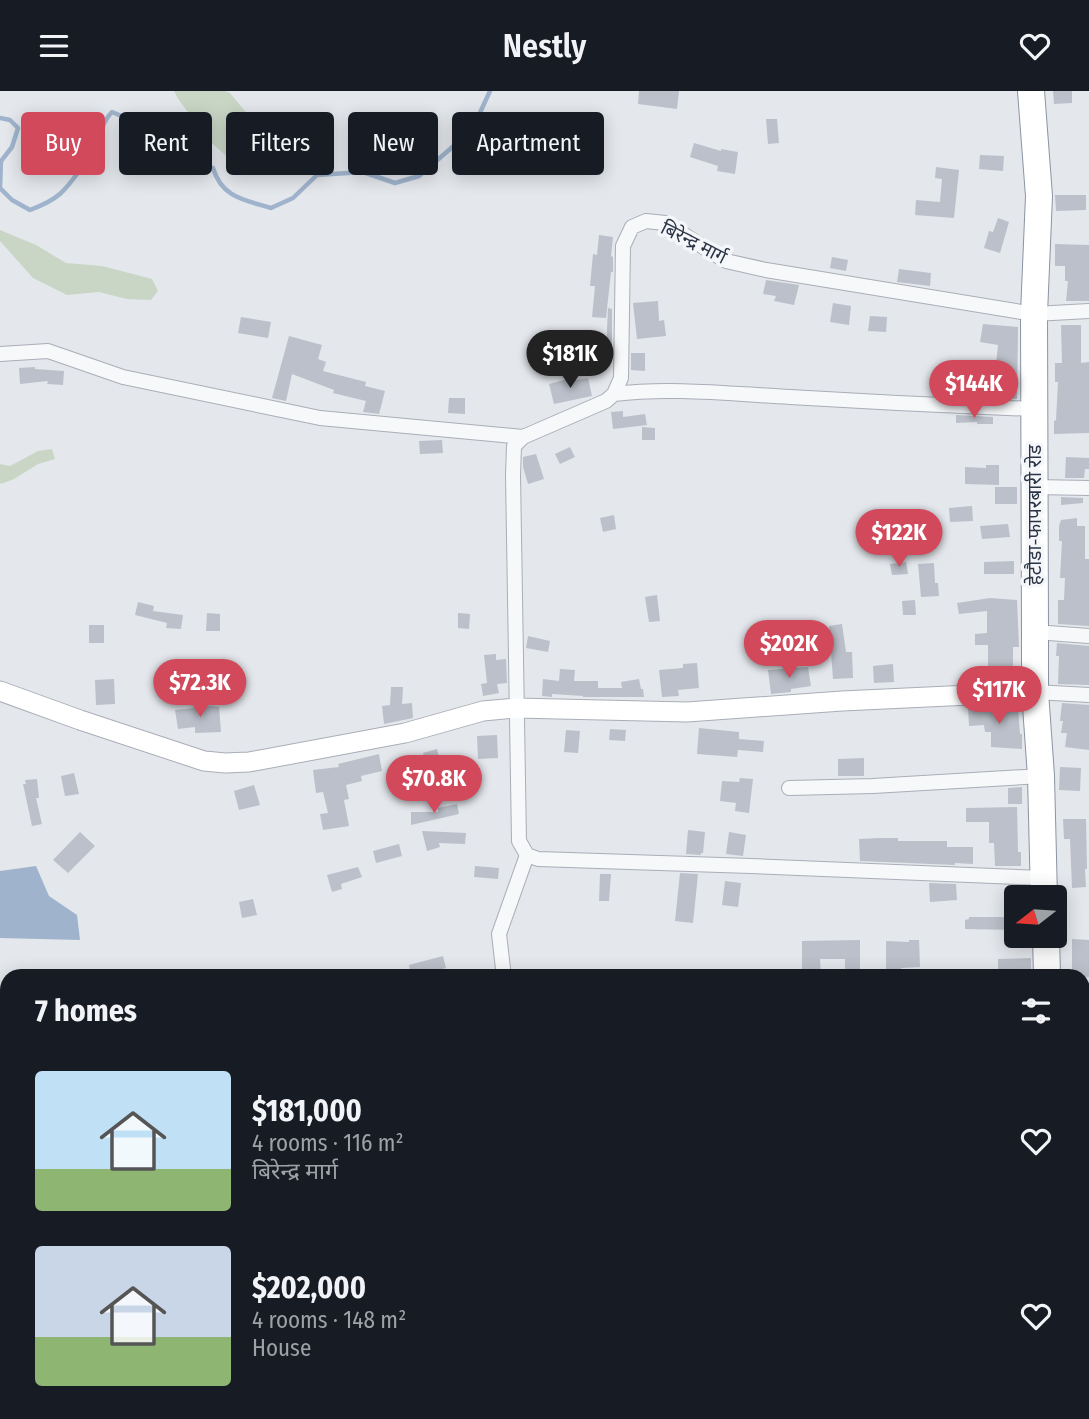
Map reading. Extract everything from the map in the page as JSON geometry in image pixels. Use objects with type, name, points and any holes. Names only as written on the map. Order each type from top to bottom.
[{"type":"highway","name":"हेटौडा-फापरबारी रोड","points":[[1031,91],[1039,196],[1034,314],[1035,692],[1041,776],[1043,885]]},
{"type":"highway","points":[[1046,949],[1047,969]]},
{"type":"main road","points":[[0,691],[204,761],[225,763],[248,762],[405,733],[483,711],[516,708],[687,712],[1035,692]]},
{"type":"street","name":"बिरेन्द्र मार्ग","points":[[614,394],[621,378],[623,246],[632,227],[646,221],[665,223],[726,261],[766,270],[1034,314],[1089,311]]},
{"type":"street","points":[[0,354],[48,351],[123,377],[320,418],[523,436]]},
{"type":"street","points":[[1004,885],[738,865],[538,859],[527,855],[519,841],[514,446],[523,436],[606,401],[614,394],[640,391],[694,391],[934,406],[1034,409]]},
{"type":"street","points":[[1034,487],[1089,488]]},
{"type":"street","points":[[1035,632],[1089,636]]},
{"type":"street","points":[[1035,692],[1089,695]]},
{"type":"street","points":[[789,788],[1041,776]]},
{"type":"street","points":[[504,969],[499,934],[527,855]]},
{"type":"green space","points":[[174,91],[230,93],[246,112],[226,112],[226,156],[212,143],[212,112],[188,112]]},
{"type":"green space","points":[[0,230],[36,245],[66,263],[102,266],[152,279],[158,291],[151,300],[127,299],[99,292],[67,295],[33,278],[0,241]]},
{"type":"green space","points":[[52,449],[55,459],[38,464],[14,479],[0,483],[0,464],[10,466],[38,451]]},
{"type":"water","points":[[36,866],[49,896],[77,915],[80,940],[0,938],[0,871]]},
{"type":"building","points":[[639,91],[679,91],[677,109],[638,104]]},
{"type":"building","points":[[1053,91],[1072,91],[1072,103],[1054,104]]},
{"type":"building","points":[[766,119],[777,119],[779,143],[768,144]]},
{"type":"building","points":[[694,143],[721,151],[738,152],[735,174],[717,171],[718,166],[690,157]]},
{"type":"building","points":[[980,155],[1004,156],[1003,171],[979,169]]},
{"type":"building","points":[[936,167],[959,170],[954,218],[915,215],[916,200],[940,202],[942,179],[935,178]]},
{"type":"building","points":[[1055,195],[1086,195],[1086,210],[1056,211]]},
{"type":"building","points":[[998,218],[1009,222],[1000,253],[984,248],[989,231],[993,232]]},
{"type":"building","points":[[599,235],[613,237],[613,272],[606,318],[592,317],[595,286],[590,286],[593,254],[597,255]]},
{"type":"building","points":[[1055,244],[1089,245],[1089,301],[1066,301],[1068,281],[1065,281],[1065,266],[1055,266]]},
{"type":"building","points":[[832,257],[848,260],[846,271],[830,268]]},
{"type":"building","points":[[899,269],[931,273],[930,286],[897,282]]},
{"type":"building","points":[[766,280],[799,285],[794,305],[774,301],[776,296],[763,294]]},
{"type":"building","points":[[658,301],[659,321],[664,320],[666,336],[637,339],[633,303]]},
{"type":"building","points":[[833,303],[851,306],[849,325],[830,322]]},
{"type":"building","points":[[608,308],[612,309],[612,350],[606,350]]},
{"type":"building","points":[[870,316],[887,317],[886,332],[868,331]]},
{"type":"building","points":[[241,317],[271,322],[268,338],[238,333]]},
{"type":"building","points":[[983,324],[1018,327],[1017,399],[939,395],[939,383],[994,383],[998,345],[980,342]]},
{"type":"building","points":[[1061,325],[1081,325],[1081,363],[1089,362],[1089,433],[1054,434],[1058,382],[1055,382],[1055,363],[1062,363]]},
{"type":"building","points":[[289,336],[322,345],[318,359],[326,362],[323,371],[366,382],[365,386],[385,391],[379,414],[363,412],[366,401],[333,393],[334,390],[292,374],[286,401],[272,398]]},
{"type":"building","points":[[631,353],[645,353],[645,371],[631,370]]},
{"type":"building","points":[[19,368],[64,371],[63,385],[47,384],[48,381],[20,384]]},
{"type":"building","points":[[588,378],[592,396],[554,404],[549,384]]},
{"type":"building","points":[[449,398],[465,398],[465,414],[448,413]]},
{"type":"building","points":[[623,411],[623,417],[645,414],[647,425],[613,429],[611,412]]},
{"type":"building","points":[[956,415],[993,417],[993,424],[956,423]]},
{"type":"building","points":[[642,427],[655,428],[655,440],[642,440]]},
{"type":"building","points":[[442,440],[443,453],[420,454],[419,441]]},
{"type":"building","points":[[570,447],[575,457],[560,464],[555,454]]},
{"type":"building","points":[[536,454],[544,479],[528,484],[523,457]]},
{"type":"building","points":[[1066,457],[1089,458],[1089,469],[1085,469],[1084,478],[1065,478]]},
{"type":"building","points":[[986,465],[999,465],[999,485],[965,484],[965,467],[986,468]]},
{"type":"building","points":[[995,487],[1017,487],[1017,504],[995,504]]},
{"type":"building","points":[[1061,497],[1083,498],[1083,503],[1061,505]]},
{"type":"building","points":[[972,506],[973,521],[950,522],[949,508]]},
{"type":"building","points":[[614,515],[616,529],[603,532],[600,518]]},
{"type":"building","points":[[1077,518],[1077,526],[1085,526],[1085,559],[1089,559],[1089,626],[1058,624],[1058,600],[1064,600],[1065,578],[1060,578],[1062,541],[1059,541],[1059,526],[1061,520]]},
{"type":"building","points":[[1008,524],[1010,537],[982,539],[980,526]]},
{"type":"building","points":[[1014,561],[1014,574],[984,574],[984,562]]},
{"type":"building","points":[[906,562],[908,574],[892,575],[890,564]]},
{"type":"building","points":[[934,563],[939,596],[921,597],[918,564]]},
{"type":"building","points":[[657,595],[660,621],[649,622],[645,597]]},
{"type":"building","points":[[990,598],[1017,600],[1019,647],[1013,647],[1013,672],[988,672],[988,645],[975,645],[975,634],[987,633],[987,611],[959,614],[957,603]]},
{"type":"building","points":[[915,600],[916,615],[903,615],[902,601]]},
{"type":"building","points":[[138,602],[154,606],[153,611],[183,615],[181,629],[166,628],[167,623],[135,615]]},
{"type":"building","points":[[207,613],[220,614],[220,631],[206,631]]},
{"type":"building","points":[[458,613],[470,614],[469,629],[458,628]]},
{"type":"building","points":[[842,624],[846,652],[852,652],[853,678],[833,679],[829,626]]},
{"type":"building","points":[[89,625],[104,625],[104,643],[89,643]]},
{"type":"building","points":[[528,636],[550,641],[548,652],[526,648]]},
{"type":"building","points":[[1057,643],[1089,646],[1089,685],[1058,684]]},
{"type":"building","points":[[496,654],[496,660],[506,659],[507,683],[497,684],[499,693],[483,696],[481,684],[487,683],[484,655]]},
{"type":"building","points":[[697,663],[699,688],[678,690],[679,696],[662,697],[659,670],[683,668],[683,664]]},
{"type":"building","points":[[893,664],[894,682],[874,683],[873,666]]},
{"type":"building","points":[[808,667],[811,686],[771,694],[768,670]]},
{"type":"building","points":[[560,669],[575,670],[574,681],[598,681],[598,688],[622,688],[621,682],[639,679],[644,697],[542,696],[543,679],[559,681]]},
{"type":"building","points":[[114,679],[115,704],[96,705],[95,680]]},
{"type":"building","points":[[391,687],[403,687],[402,704],[412,703],[413,718],[384,724],[382,706],[390,705]]},
{"type":"building","points":[[1062,703],[1089,705],[1089,750],[1065,747],[1067,733],[1061,733],[1063,721],[1060,721]]},
{"type":"building","points":[[219,707],[221,732],[195,733],[195,727],[178,729],[175,710]]},
{"type":"building","points":[[968,707],[980,707],[980,711],[1018,708],[1022,749],[991,747],[991,732],[985,732],[984,725],[969,726]]},
{"type":"building","points":[[699,728],[739,732],[739,739],[764,741],[763,752],[738,750],[737,757],[697,754]]},
{"type":"building","points":[[610,729],[626,730],[625,741],[609,740]]},
{"type":"building","points":[[566,730],[580,731],[578,753],[564,752]]},
{"type":"building","points":[[497,735],[498,758],[478,759],[477,736]]},
{"type":"building","points":[[437,749],[442,770],[429,773],[423,753]]},
{"type":"building","points":[[379,754],[382,771],[361,776],[362,781],[346,785],[349,799],[344,800],[349,826],[323,830],[320,814],[328,813],[323,792],[316,793],[313,770],[339,767],[338,764]]},
{"type":"building","points":[[864,758],[864,776],[838,776],[838,759]]},
{"type":"building","points":[[1060,767],[1081,768],[1080,791],[1059,790]]},
{"type":"building","points":[[74,773],[79,794],[65,796],[61,776]]},
{"type":"building","points":[[740,778],[753,779],[749,813],[735,811],[736,803],[720,801],[722,781],[739,782]]},
{"type":"building","points":[[37,779],[39,798],[36,798],[42,824],[32,826],[23,784],[26,784],[25,780]]},
{"type":"building","points":[[254,785],[260,805],[239,810],[234,791]]},
{"type":"building","points":[[1022,787],[1022,804],[1008,804],[1008,788]]},
{"type":"building","points":[[457,804],[459,814],[411,825],[411,812],[438,812],[438,808]]},
{"type":"building","points":[[1017,807],[1021,866],[995,866],[994,843],[989,843],[989,822],[966,822],[966,808]]},
{"type":"building","points":[[1063,819],[1086,819],[1086,887],[1072,888],[1070,839],[1064,839]]},
{"type":"building","points":[[688,830],[705,832],[701,855],[686,854]]},
{"type":"building","points":[[422,831],[466,833],[465,844],[439,843],[440,847],[427,851]]},
{"type":"building","points":[[80,832],[95,846],[68,873],[53,860]]},
{"type":"building","points":[[729,832],[746,835],[743,856],[726,854]]},
{"type":"building","points":[[898,838],[898,841],[947,841],[947,847],[973,847],[973,864],[860,861],[859,839]]},
{"type":"building","points":[[399,844],[402,856],[376,863],[373,851]]},
{"type":"building","points":[[475,866],[499,868],[498,879],[474,877]]},
{"type":"building","points":[[358,867],[362,877],[341,884],[342,889],[332,892],[327,875]]},
{"type":"building","points":[[680,873],[698,874],[693,923],[675,921]]},
{"type":"building","points":[[600,874],[611,874],[609,901],[599,901]]},
{"type":"building","points":[[725,881],[741,883],[738,907],[722,905]]},
{"type":"building","points":[[929,883],[956,884],[957,900],[930,902]]},
{"type":"building","points":[[253,899],[257,915],[242,918],[239,902]]},
{"type":"building","points":[[1004,917],[1004,930],[965,929],[965,920]]},
{"type":"building","points":[[1072,939],[1089,940],[1089,969],[1072,969]]},
{"type":"building","points":[[860,940],[860,969],[845,969],[845,959],[820,959],[821,969],[802,969],[802,941]]},
{"type":"building","points":[[919,940],[920,967],[886,969],[886,941]]},
{"type":"building","points":[[443,956],[446,968],[410,969],[409,965]]},
{"type":"building","points":[[1031,958],[1031,969],[998,969],[998,959]]},
{"type":"waterway","points":[[0,118],[10,120],[18,128],[12,147],[1,161],[0,188],[12,200],[30,210],[56,197],[68,186],[85,163],[83,157],[112,112],[131,120],[173,153],[213,168],[228,192],[271,208],[293,198],[317,175],[363,172],[395,183],[419,176],[472,130],[490,91]]}]
